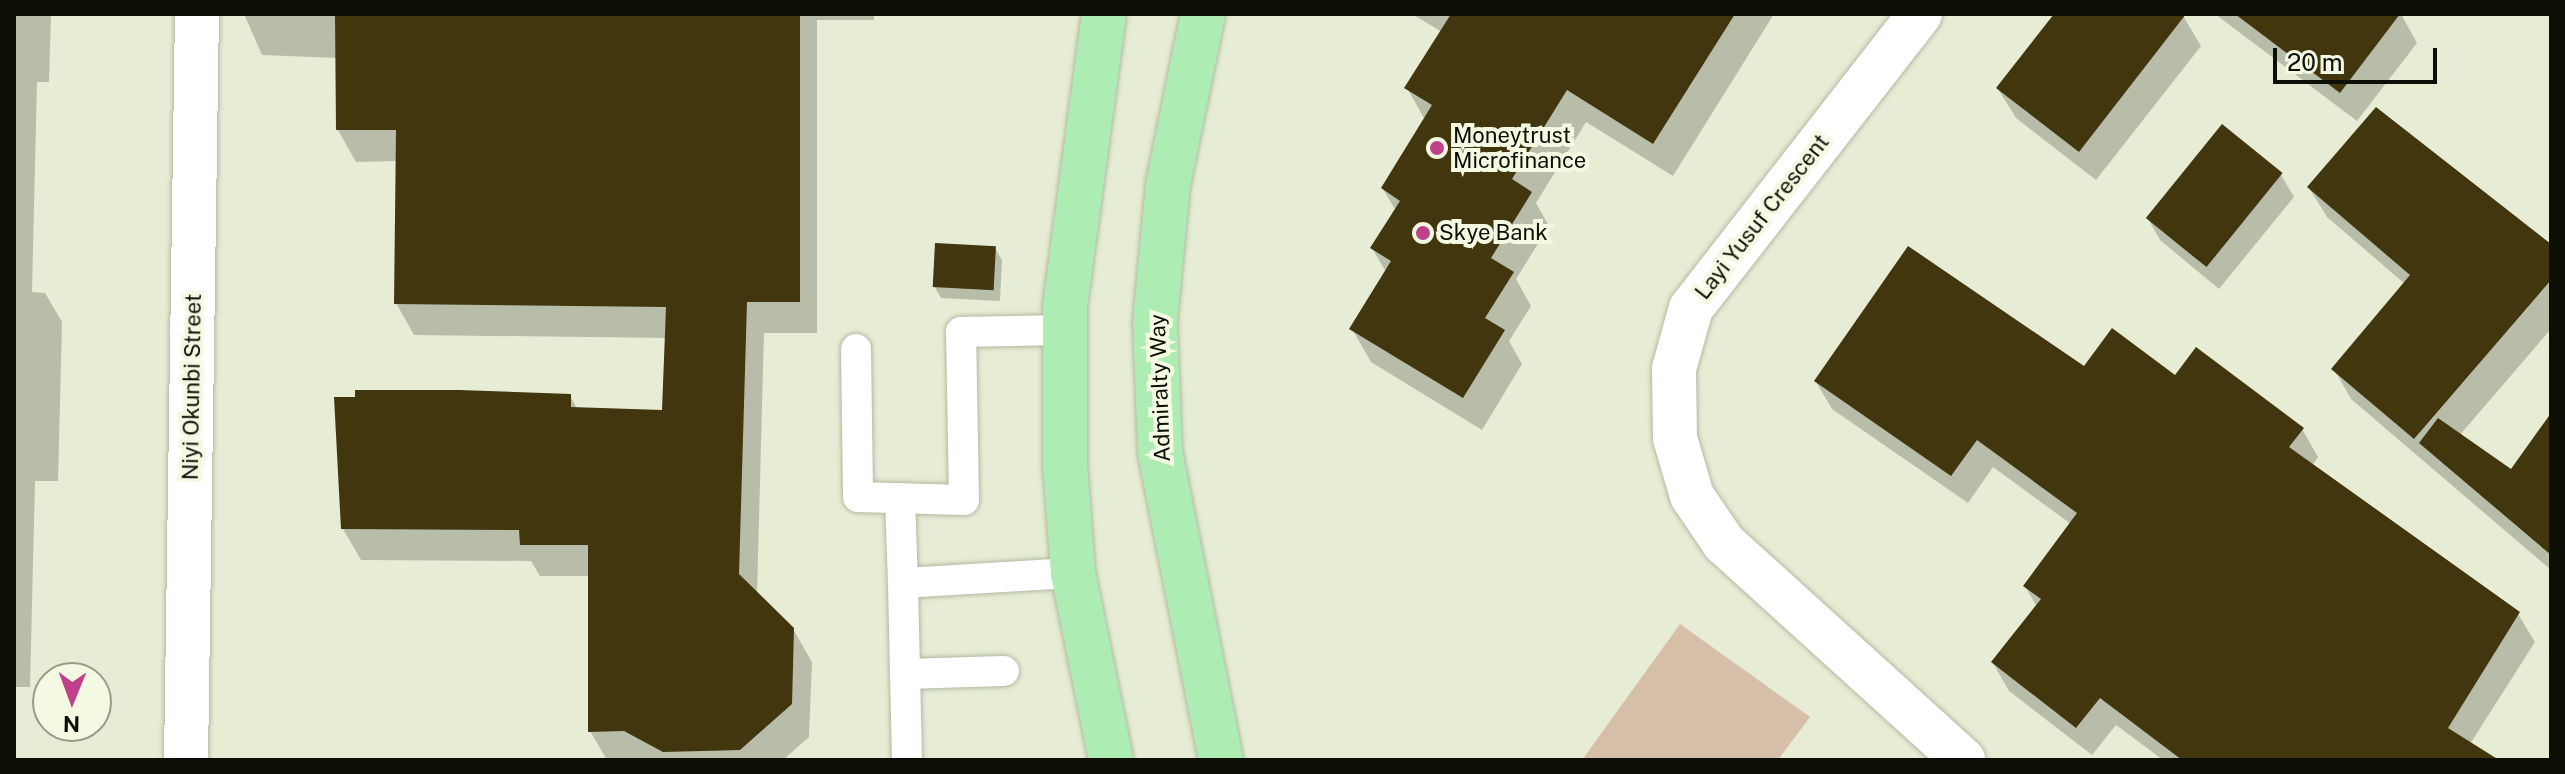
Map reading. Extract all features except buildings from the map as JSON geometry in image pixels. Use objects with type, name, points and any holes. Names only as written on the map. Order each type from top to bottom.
[{"type":"main road","points":[[1104,14],[1065,330],[1073,573],[1111,760]]},
{"type":"main road","name":"Admiralty Way","points":[[1203,14],[1168,184],[1155,322],[1160,452],[1221,760]]},
{"type":"street","name":"Niyi Okunbi Street","points":[[186,760],[197,14]]},
{"type":"street","name":"Layi Yusuf Crescent","points":[[1920,14],[1691,308],[1674,369],[1675,438],[1692,496],[1724,543],[1963,760]]},
{"type":"lane","points":[[856,349],[858,497],[964,500],[961,332],[1065,330]]},
{"type":"lane","points":[[900,498],[907,760]]},
{"type":"lane","points":[[903,583],[1073,573]]},
{"type":"lane","points":[[905,674],[1004,671]]},
{"type":"shaded area","points":[[1680,624],[1810,717],[1778,760],[1582,760]]},
{"type":"place","name":"Moneytrust Microfinance","points":[[1437,148]]},
{"type":"place","name":"Skye Bank","points":[[1423,233]]}]
